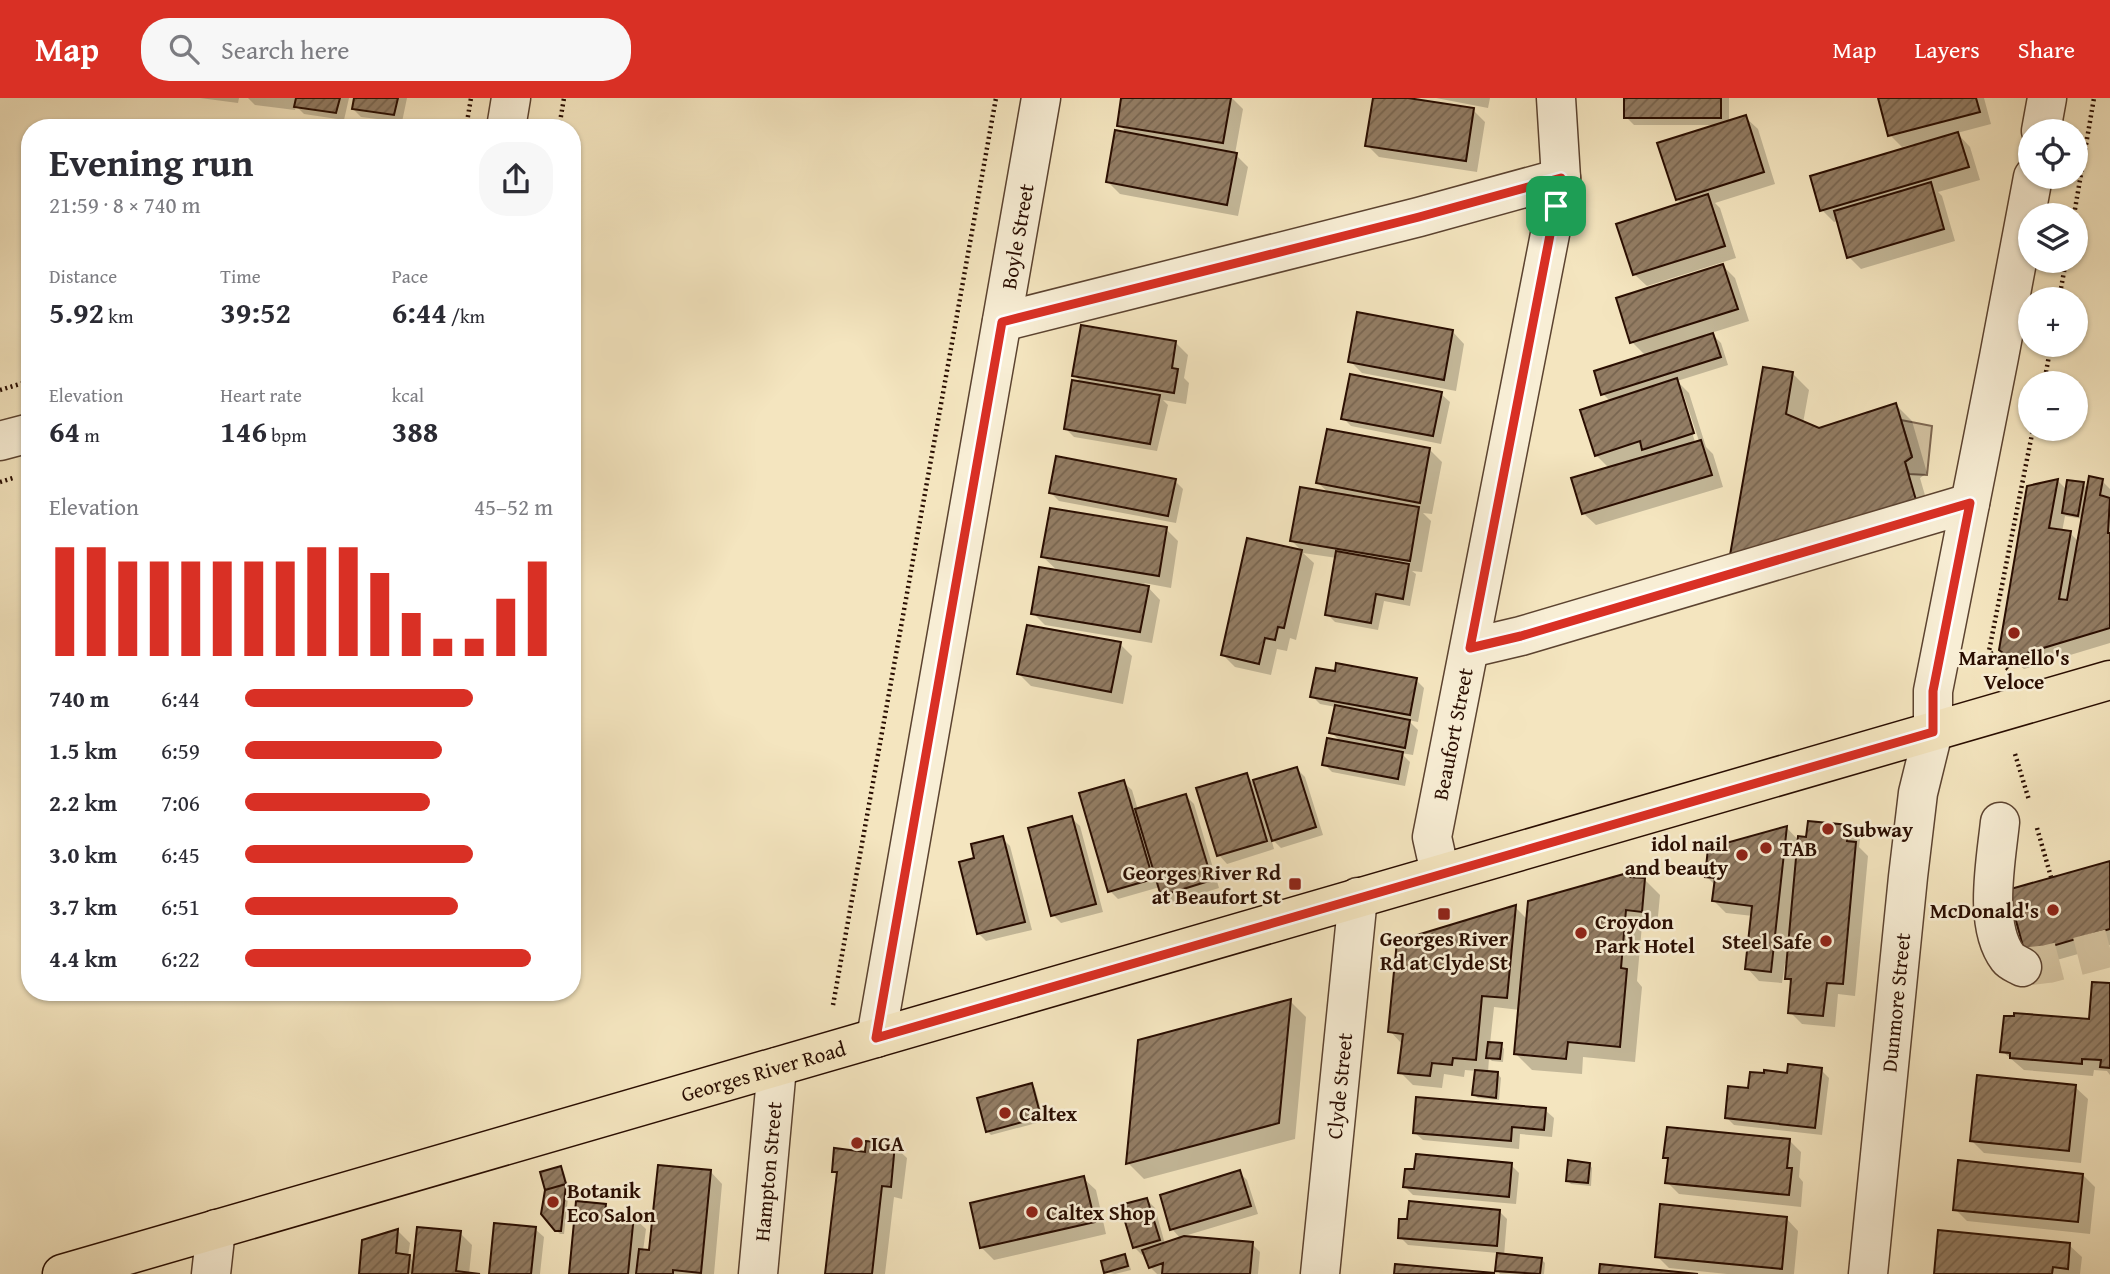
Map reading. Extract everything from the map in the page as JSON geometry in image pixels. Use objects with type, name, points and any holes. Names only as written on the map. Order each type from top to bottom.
[{"type":"main road","name":"Georges River Road","points":[[62,1274],[2110,680]]},
{"type":"street","points":[[508,119],[511,98]]},
{"type":"street","name":"Boyle Street","points":[[876,1038],[1041,98]]},
{"type":"street","name":"Beaufort Street","points":[[1440,873],[1432,837],[1561,178],[1556,98]]},
{"type":"street","points":[[2043,119],[2047,98]]},
{"type":"street","points":[[1002,322],[1419,217],[1561,178]]},
{"type":"street","name":"Dunmore Street","points":[[1868,1274],[1909,865],[1918,793],[1933,732],[1933,691],[2030,189]]},
{"type":"street","points":[[0,441],[21,435]]},
{"type":"street","points":[[1470,648],[1521,636],[1970,503]]},
{"type":"street","points":[[2000,822],[1992,903],[1998,934],[2009,960],[2022,967]]},
{"type":"street","name":"Clyde Street","points":[[1320,1274],[1358,897]]},
{"type":"street","name":"Hampton Street","points":[[758,1274],[776,1068]]},
{"type":"street","points":[[211,1274],[216,1229]]},
{"type":"path","points":[[468,119],[471,98]]},
{"type":"path","points":[[560,119],[564,98]]},
{"type":"path","points":[[833,1004],[996,98]]},
{"type":"path","points":[[2076,203],[2094,98]]},
{"type":"path","points":[[0,390],[21,384]]},
{"type":"path","points":[[2008,669],[1989,651],[2031,441]]},
{"type":"shaded area","points":[[1901,420],[1932,426],[1927,475],[1909,474],[1905,462],[1912,456]]},
{"type":"building","points":[[296,98],[340,98],[336,113],[294,107]]},
{"type":"building","points":[[354,98],[398,98],[394,115],[352,109]]},
{"type":"building","points":[[1121,98],[1231,98],[1223,143],[1117,126]]},
{"type":"building","points":[[1373,98],[1408,98],[1474,108],[1466,161],[1365,146]]},
{"type":"building","points":[[1624,98],[1721,98],[1721,118],[1624,118]]},
{"type":"building","points":[[1878,98],[1976,98],[1980,112],[1888,136]]},
{"type":"building","points":[[1746,115],[1764,172],[1676,200],[1657,143]]},
{"type":"building","points":[[1115,130],[1237,153],[1227,205],[1106,182]]},
{"type":"building","points":[[1958,132],[1969,167],[1820,211],[1810,176]]},
{"type":"building","points":[[1931,182],[1944,229],[1847,258],[1834,211]]},
{"type":"building","points":[[1708,194],[1725,246],[1633,275],[1616,224]]},
{"type":"building","points":[[1723,264],[1738,309],[1630,343],[1616,298]]},
{"type":"building","points":[[1357,312],[1453,330],[1444,380],[1348,362]]},
{"type":"building","points":[[1081,325],[1176,341],[1172,368],[1178,369],[1174,393],[1072,376]]},
{"type":"building","points":[[1713,333],[1721,357],[1601,395],[1594,371]]},
{"type":"building","points":[[1763,367],[1793,372],[1786,414],[1819,428],[1896,403],[1912,457],[1905,462],[1916,500],[1730,555]]},
{"type":"building","points":[[1350,374],[1442,392],[1433,436],[1341,419]]},
{"type":"building","points":[[1677,378],[1694,433],[1642,450],[1640,441],[1595,456],[1580,410]]},
{"type":"building","points":[[1072,380],[1160,395],[1150,444],[1064,429]]},
{"type":"building","points":[[1327,429],[1430,448],[1420,503],[1316,483]]},
{"type":"building","points":[[1701,440],[1712,475],[1582,514],[1571,478]]},
{"type":"building","points":[[1056,456],[1176,479],[1168,516],[1049,493]]},
{"type":"building","points":[[2089,476],[2103,479],[2100,495],[2110,498],[2110,628],[2010,658],[1999,650],[2027,486],[2058,479],[2049,528],[2071,531],[2059,599],[2067,600]]},
{"type":"building","points":[[2067,480],[2084,482],[2078,516],[2062,513]]},
{"type":"building","points":[[1300,487],[1419,507],[1410,561],[1290,541]]},
{"type":"building","points":[[1050,508],[1167,527],[1159,576],[1041,557]]},
{"type":"building","points":[[1247,538],[1302,550],[1284,628],[1278,627],[1275,640],[1265,638],[1259,664],[1221,655]]},
{"type":"building","points":[[1336,551],[1409,564],[1403,599],[1376,594],[1371,623],[1325,615]]},
{"type":"building","points":[[1039,567],[1149,586],[1140,632],[1031,614]]},
{"type":"building","points":[[1027,625],[1121,642],[1111,692],[1017,674]]},
{"type":"building","points":[[1336,663],[1417,678],[1410,715],[1310,697],[1316,668],[1335,671]]},
{"type":"building","points":[[1335,705],[1410,720],[1405,748],[1329,733]]},
{"type":"building","points":[[1327,738],[1403,752],[1398,779],[1322,765]]},
{"type":"building","points":[[1297,767],[1316,827],[1272,841],[1253,780]]},
{"type":"building","points":[[1247,773],[1267,841],[1217,856],[1196,788]]},
{"type":"building","points":[[1124,780],[1153,879],[1108,892],[1079,793]]},
{"type":"building","points":[[1186,794],[1212,880],[1161,896],[1135,809]]},
{"type":"building","points":[[1072,816],[1096,904],[1051,916],[1028,828]]},
{"type":"building","points":[[1808,821],[1849,825],[1847,841],[1856,842],[1843,984],[1827,983],[1823,1016],[1788,1013],[1791,979],[1785,979],[1798,836],[1806,837]]},
{"type":"building","points":[[1787,826],[1771,972],[1745,969],[1752,906],[1712,901],[1715,878],[1705,877],[1708,848]]},
{"type":"building","points":[[1003,836],[1025,922],[977,934],[959,862],[974,858],[971,844]]},
{"type":"building","name":"McDonald's","points":[[2110,861],[2110,929],[2025,954],[2015,917],[1999,920],[2007,890]]},
{"type":"building","points":[[1631,872],[1630,877],[1645,878],[1642,912],[1626,910],[1621,968],[1627,969],[1620,1047],[1568,1042],[1566,1059],[1514,1054],[1528,901]]},
{"type":"building","points":[[1516,905],[1507,998],[1482,996],[1476,1060],[1453,1058],[1452,1065],[1432,1063],[1430,1076],[1398,1073],[1403,1034],[1388,1032],[1397,941]]},
{"type":"building","points":[[2092,982],[2110,983],[2110,1068],[2100,1067],[2101,1060],[2082,1059],[2082,1064],[2010,1058],[2010,1053],[2000,1052],[2004,1016],[2014,1016],[2014,1013],[2089,1019]]},
{"type":"building","points":[[1291,999],[1279,1123],[1126,1164],[1138,1040]]},
{"type":"building","points":[[1488,1042],[1502,1043],[1500,1059],[1486,1058]]},
{"type":"building","points":[[1788,1064],[1822,1068],[1815,1128],[1725,1118],[1728,1086],[1748,1088],[1750,1072],[1764,1073],[1764,1070],[1787,1073]]},
{"type":"building","points":[[1475,1070],[1498,1072],[1496,1098],[1472,1095]]},
{"type":"building","points":[[1977,1075],[2076,1085],[2069,1151],[1970,1141]]},
{"type":"building","points":[[1032,1083],[1041,1117],[986,1132],[977,1098]]},
{"type":"building","points":[[1416,1097],[1546,1108],[1544,1130],[1512,1127],[1511,1141],[1413,1133]]},
{"type":"building","points":[[1667,1127],[1790,1139],[1787,1168],[1792,1168],[1789,1195],[1665,1183],[1668,1158],[1663,1158]]},
{"type":"building","points":[[866,1141],[895,1144],[891,1187],[882,1186],[872,1274],[825,1274],[837,1172],[832,1172],[834,1148],[865,1152]]},
{"type":"building","points":[[1416,1154],[1512,1163],[1509,1197],[1403,1187],[1405,1169],[1414,1169]]},
{"type":"building","points":[[1568,1160],[1590,1163],[1588,1183],[1566,1181]]},
{"type":"building","points":[[1958,1160],[2083,1174],[2078,1222],[1953,1210]]},
{"type":"building","points":[[658,1165],[711,1170],[701,1273],[673,1270],[673,1274],[636,1274],[639,1249],[649,1250]]},
{"type":"building","points":[[561,1166],[566,1184],[545,1190],[540,1172]]},
{"type":"building","points":[[1240,1170],[1251,1206],[1170,1230],[1160,1195]]},
{"type":"building","name":"Caltex Shop","points":[[1084,1176],[1095,1222],[980,1248],[970,1203]]},
{"type":"building","name":"Botanik Eco Salon","points":[[566,1184],[561,1231],[555,1231],[541,1214],[545,1190]]},
{"type":"building","points":[[1147,1198],[1160,1240],[1133,1248],[1120,1205]]},
{"type":"building","points":[[576,1201],[606,1204],[605,1212],[634,1215],[628,1274],[569,1274]]},
{"type":"building","points":[[1409,1201],[1500,1210],[1497,1246],[1398,1238],[1399,1219],[1407,1219]]},
{"type":"building","points":[[1660,1204],[1787,1217],[1782,1269],[1655,1257]]},
{"type":"building","points":[[494,1223],[536,1227],[531,1274],[489,1274]]},
{"type":"building","points":[[417,1227],[461,1231],[456,1271],[480,1274],[412,1274]]},
{"type":"building","points":[[398,1229],[396,1253],[410,1255],[408,1274],[359,1274],[362,1240]]},
{"type":"building","points":[[1938,1230],[2070,1243],[2068,1269],[2053,1267],[2052,1274],[1934,1274]]},
{"type":"building","points":[[1184,1236],[1253,1242],[1250,1274],[1162,1274],[1163,1263],[1149,1268],[1142,1250]]},
{"type":"building","points":[[1497,1253],[1542,1258],[1540,1274],[1495,1271]]},
{"type":"building","points":[[1125,1254],[1128,1266],[1104,1273],[1101,1261]]},
{"type":"building","points":[[1395,1264],[1494,1273],[1494,1274],[1394,1274]]},
{"type":"building","points":[[1600,1264],[1698,1274],[1599,1274]]},
{"type":"tunnel","points":[[2022,967],[2048,964],[2110,948]]},
{"type":"place","name":"Maranello's Veloce","points":[[2014,633]]},
{"type":"place","name":"Subway","points":[[1828,829]]},
{"type":"place","name":"TAB","points":[[1766,848]]},
{"type":"place","name":"idol nail and beauty","points":[[1742,855]]},
{"type":"place","name":"Georges River Rd at Beaufort St","points":[[1295,884]]},
{"type":"place","name":"McDonald's","points":[[2053,910]]},
{"type":"place","name":"Georges River Rd at Clyde St","points":[[1444,914]]},
{"type":"place","name":"Croydon Park Hotel","points":[[1581,933]]},
{"type":"place","name":"Steel Safe","points":[[1826,941]]},
{"type":"place","name":"Caltex","points":[[1005,1113]]},
{"type":"place","name":"IGA","points":[[857,1143]]},
{"type":"place","name":"Botanik Eco Salon","points":[[553,1202]]},
{"type":"place","name":"Caltex Shop","points":[[1032,1212]]},
{"type":"route","points":[[1561,178],[1556,206],[1470,648],[1521,636],[1970,503],[1933,691],[1933,732],[876,1038],[1002,322],[1419,217],[1561,178]]}]
